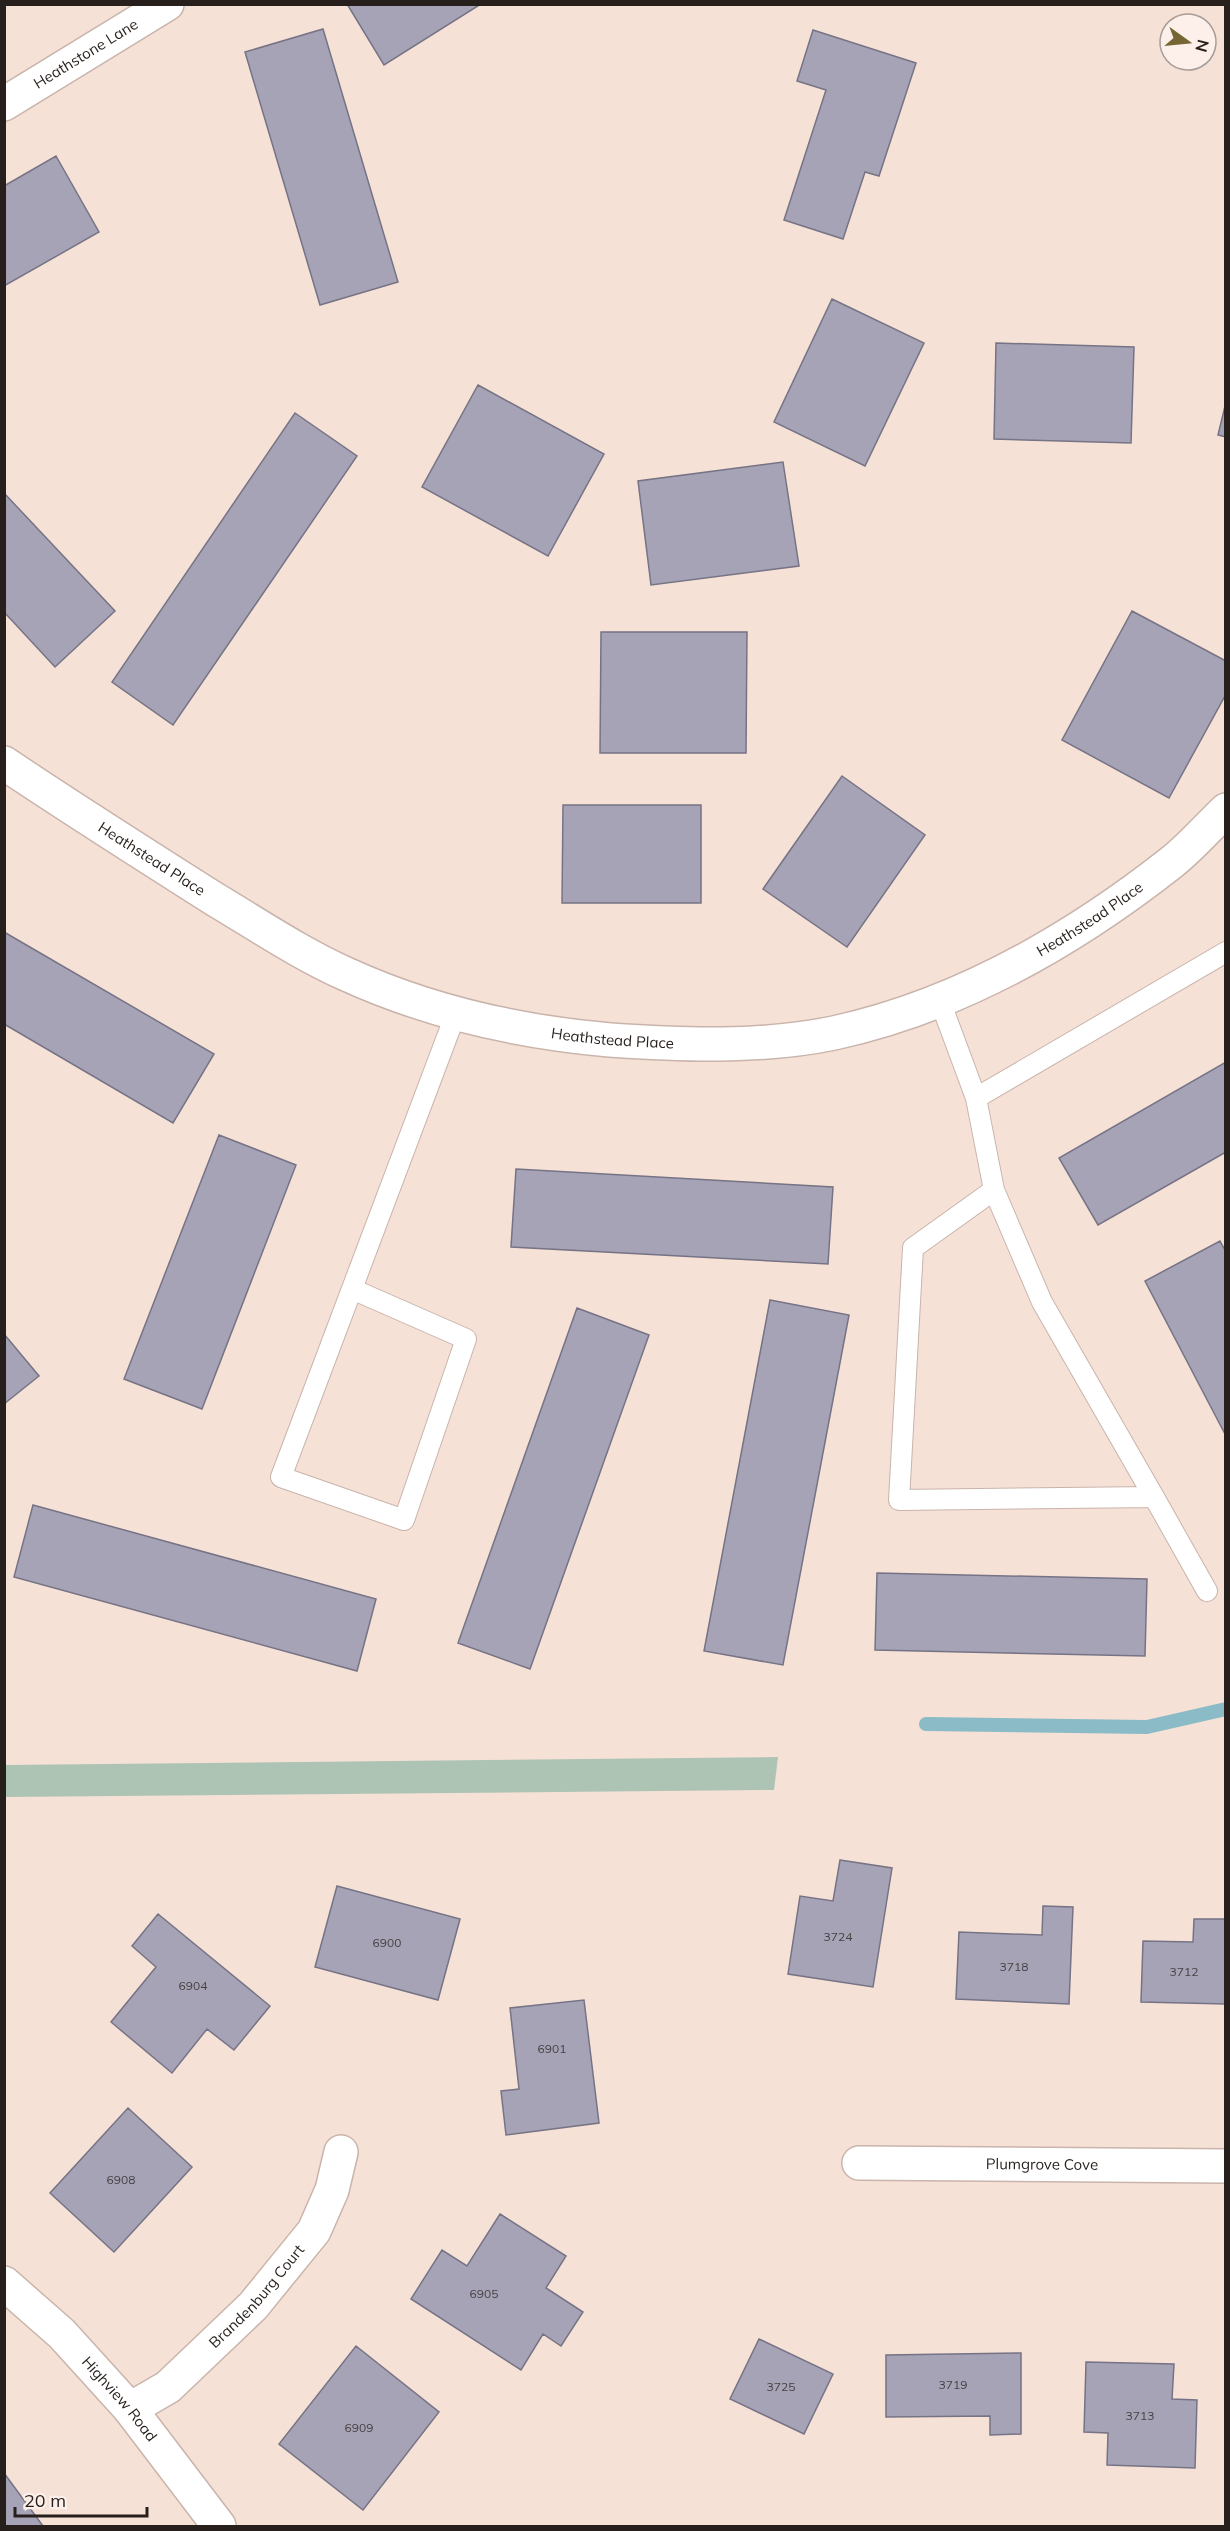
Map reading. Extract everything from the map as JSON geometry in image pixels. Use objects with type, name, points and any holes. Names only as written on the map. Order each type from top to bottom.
[{"type":"street","name":"Heathstone Lane","points":[[4,104],[167,4]]},
{"type":"street","name":"Heathstead Place","points":[[4,763],[109,834],[257,924],[345,974],[407,999],[504,1026],[570,1036],[656,1043],[742,1044],[833,1033],[940,1001],[983,981],[1086,925],[1174,860],[1226,810]]},
{"type":"street","name":"Brandenburg Court","points":[[130,2409],[168,2387],[253,2306],[314,2231],[332,2190],[341,2152]]},
{"type":"street","name":"Plumgrove Cove","points":[[859,2163],[1226,2166]]},
{"type":"street","name":"Highview Road","points":[[4,2283],[62,2334],[130,2409],[219,2526]]},
{"type":"lane","points":[[976,1098],[1226,952]]},
{"type":"lane","points":[[940,1001],[976,1098],[994,1190],[1042,1302],[1207,1591]]},
{"type":"lane","points":[[352,1289],[466,1339],[404,1520],[281,1477],[456,1013]]},
{"type":"lane","points":[[994,1190],[913,1248],[899,1500],[1154,1497]]},
{"type":"green space","points":[[778,1757],[774,1790],[5,1797],[5,1765]]},
{"type":"building","points":[[347,4],[481,4],[384,65]]},
{"type":"building","points":[[323,29],[398,282],[320,305],[245,52]]},
{"type":"building","points":[[813,30],[916,63],[879,176],[865,172],[843,239],[784,220],[826,90],[797,81]]},
{"type":"building","points":[[56,156],[99,232],[4,286],[4,186]]},
{"type":"building","points":[[832,299],[924,343],[865,466],[774,422]]},
{"type":"building","points":[[996,343],[1134,347],[1131,443],[994,439]]},
{"type":"building","points":[[478,385],[604,454],[548,556],[422,487]]},
{"type":"building","points":[[1226,402],[1226,437],[1218,435]]},
{"type":"building","points":[[295,413],[357,456],[173,725],[112,682]]},
{"type":"building","points":[[783,462],[799,566],[651,585],[638,481]]},
{"type":"building","points":[[4,493],[115,611],[55,667],[4,612]]},
{"type":"building","points":[[1132,611],[1226,661],[1226,694],[1169,798],[1062,740]]},
{"type":"building","points":[[601,632],[747,632],[746,753],[600,753]]},
{"type":"building","points":[[842,776],[925,835],[847,947],[763,889]]},
{"type":"building","points":[[563,805],[701,805],[701,903],[562,903]]},
{"type":"building","points":[[4,932],[214,1054],[173,1123],[4,1024]]},
{"type":"building","points":[[1226,1062],[1226,1152],[1098,1225],[1059,1158]]},
{"type":"building","points":[[219,1135],[296,1165],[202,1409],[124,1379]]},
{"type":"building","points":[[516,1169],[833,1187],[828,1264],[511,1247]]},
{"type":"building","points":[[1220,1241],[1226,1252],[1226,1436],[1145,1281]]},
{"type":"building","points":[[770,1300],[849,1315],[783,1665],[704,1651]]},
{"type":"building","points":[[577,1308],[649,1335],[530,1669],[458,1643]]},
{"type":"building","points":[[4,1334],[39,1376],[4,1404]]},
{"type":"building","points":[[33,1505],[376,1599],[357,1671],[14,1577]]},
{"type":"building","points":[[877,1573],[1147,1579],[1145,1656],[875,1650]]},
{"type":"building","points":[[840,1860],[892,1868],[873,1987],[788,1974],[800,1896],[833,1901]]},
{"type":"building","points":[[337,1886],[460,1919],[438,2000],[315,1967]]},
{"type":"building","points":[[1043,1906],[1073,1907],[1069,2004],[956,1999],[959,1932],[1042,1935]]},
{"type":"building","points":[[158,1914],[270,2006],[234,2050],[207,2029],[172,2073],[111,2022],[156,1967],[132,1946]]},
{"type":"building","points":[[1194,1919],[1226,1919],[1226,2004],[1141,2002],[1143,1941],[1193,1942]]},
{"type":"building","points":[[584,2000],[599,2123],[506,2135],[501,2091],[519,2089],[510,2008]]},
{"type":"building","points":[[128,2108],[192,2167],[114,2252],[50,2193]]},
{"type":"building","points":[[500,2214],[566,2256],[546,2288],[583,2312],[561,2346],[543,2334],[521,2370],[411,2299],[442,2250],[467,2266]]},
{"type":"building","points":[[759,2339],[833,2374],[804,2434],[730,2399]]},
{"type":"building","points":[[356,2346],[439,2412],[363,2510],[279,2444]]},
{"type":"building","points":[[1021,2353],[1021,2434],[990,2435],[990,2416],[886,2417],[886,2355]]},
{"type":"building","points":[[1086,2362],[1174,2364],[1172,2399],[1197,2400],[1195,2468],[1107,2465],[1108,2433],[1084,2432]]},
{"type":"building","points":[[4,2473],[43,2526],[4,2526]]},
{"type":"waterway","points":[[926,1724],[1147,1727],[1226,1709]]}]
